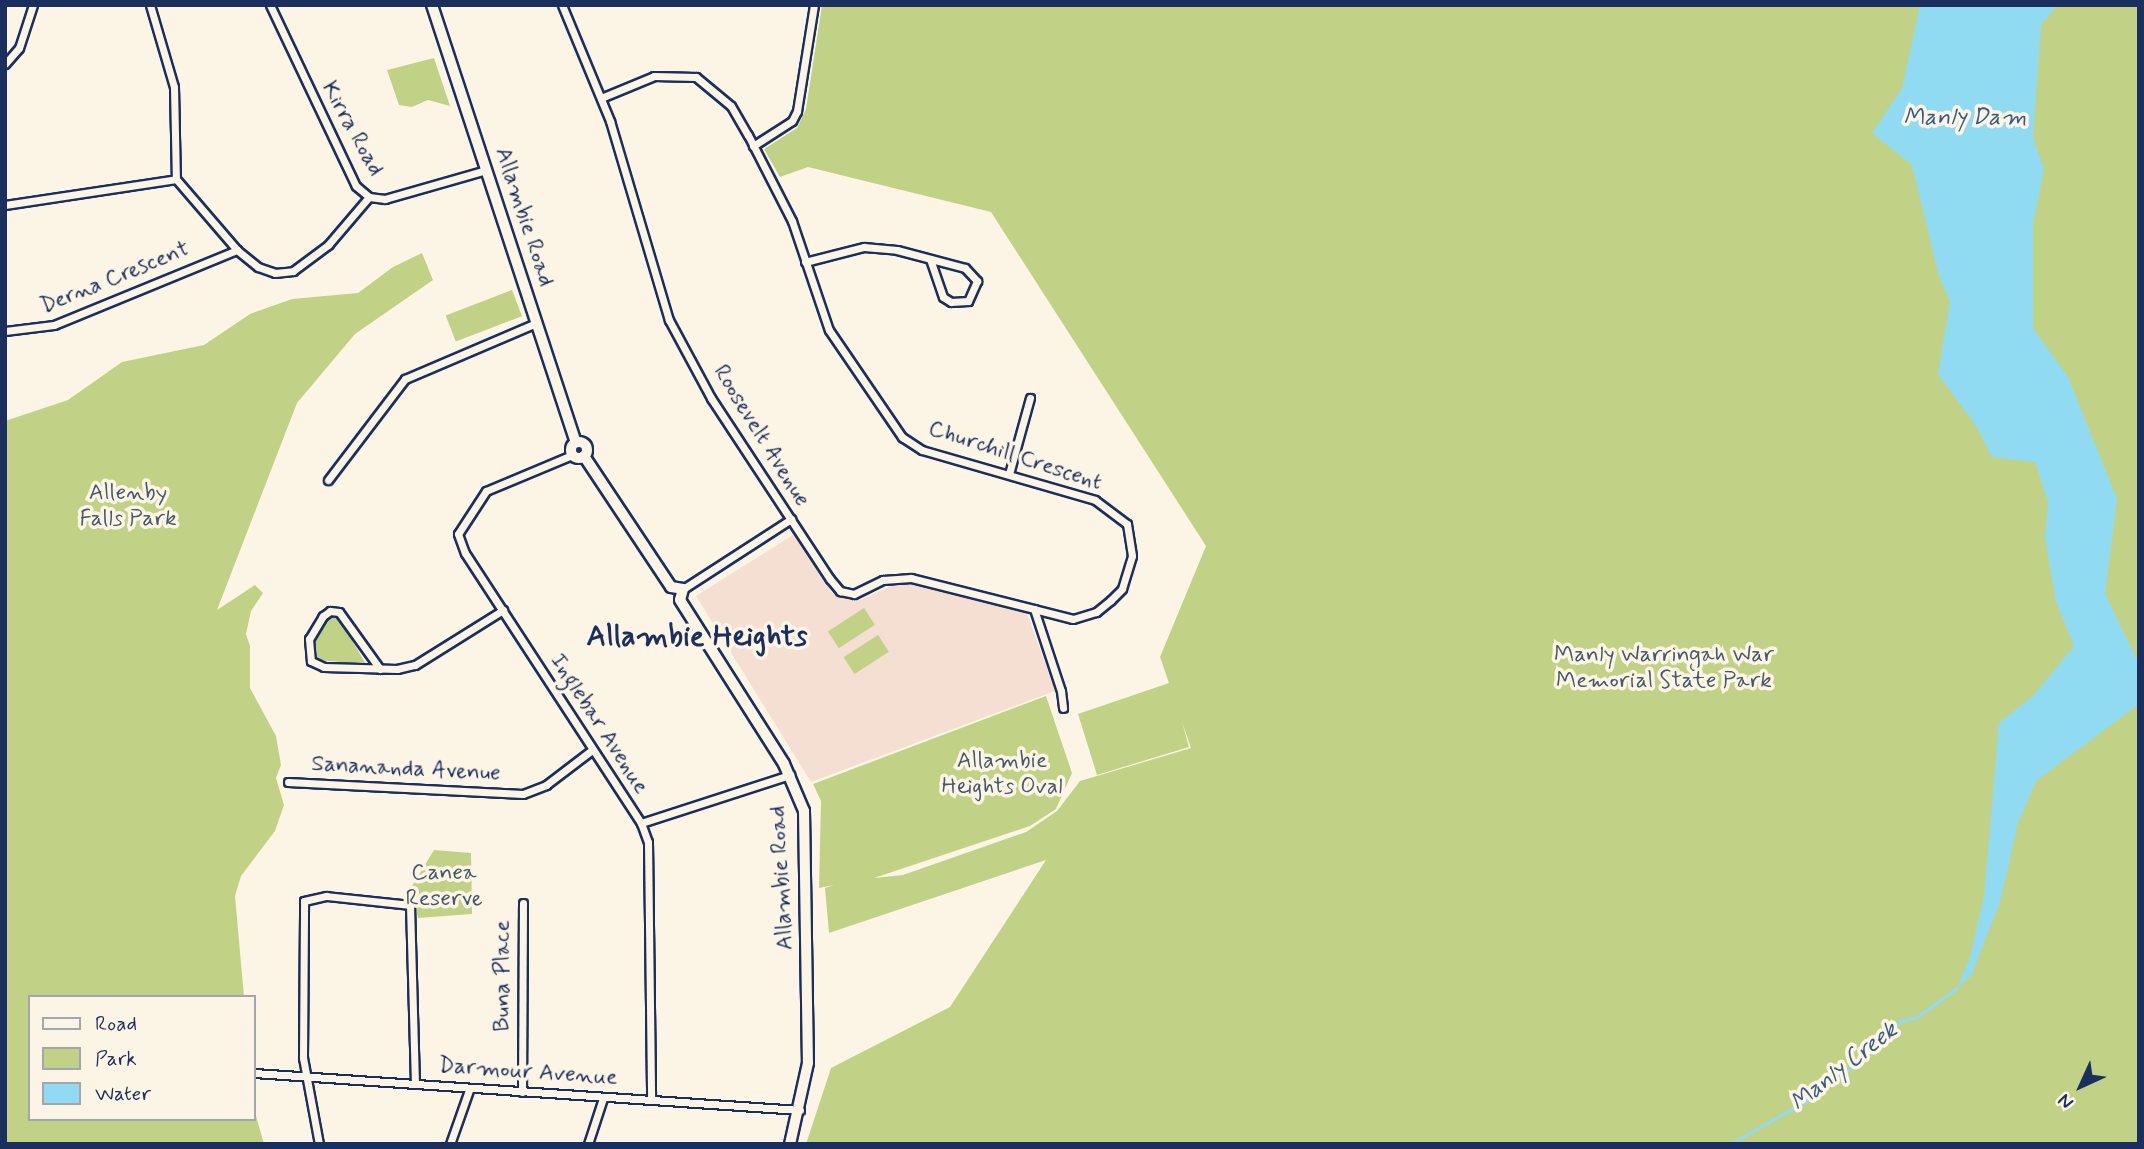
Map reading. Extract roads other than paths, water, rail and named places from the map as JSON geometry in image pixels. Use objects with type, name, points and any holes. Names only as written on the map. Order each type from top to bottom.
[{"type":"main road","name":"Allambie Road","points":[[432,5],[576,442],[578,455],[671,587],[670,598],[681,595],[790,775],[801,798],[805,839],[808,1063],[800,1110],[790,1144]]},
{"type":"street","points":[[5,64],[19,48],[33,5]]},
{"type":"street","points":[[150,5],[174,87],[176,179],[237,250],[258,267],[275,273],[293,271],[328,245],[369,197]]},
{"type":"street","name":"Kirra Road","points":[[270,5],[356,186],[369,197],[385,199],[486,170]]},
{"type":"street","name":"Roosevelt Avenue","points":[[562,5],[601,98],[669,320],[711,397],[840,591],[854,594],[883,580],[911,578],[1034,609]]},
{"type":"street","points":[[753,146],[792,121],[797,111],[814,5]]},
{"type":"street","name":"Churchill Crescent","points":[[601,98],[654,76],[696,77],[731,106],[792,221],[829,330],[902,437],[922,450],[1095,500],[1113,509],[1130,536],[1132,556],[1122,589],[1097,612],[1073,619],[1034,609]]},
{"type":"street","points":[[5,205],[176,179]]},
{"type":"street","points":[[805,262],[864,247],[930,259],[971,273],[977,281],[968,301],[951,302],[943,297],[930,259]]},
{"type":"street","name":"Derna Crescent","points":[[5,331],[54,325],[237,250]]},
{"type":"street","points":[[328,480],[405,379],[536,323]]},
{"type":"street","points":[[1009,474],[1030,398]]},
{"type":"street","name":"Inglebar Avenue","points":[[578,455],[486,491],[457,534],[459,544],[641,823],[648,842],[651,1098]]},
{"type":"street","points":[[681,595],[791,519]]},
{"type":"street","points":[[1034,609],[1061,691],[1063,708]]},
{"type":"street","points":[[380,669],[339,612],[330,611],[323,616],[309,639],[311,661],[324,667],[380,669],[415,665],[503,610]]},
{"type":"street","name":"Sanananda Avenue","points":[[288,782],[523,794],[546,785],[592,750]]},
{"type":"street","points":[[641,823],[790,775]]},
{"type":"street","points":[[319,1144],[305,1075],[304,901],[326,896],[405,902],[413,910],[415,1083]]},
{"type":"street","name":"Buna Place","points":[[522,1092],[523,903]]},
{"type":"street","name":"Darmour Avenue","points":[[256,1073],[415,1083],[468,1090],[651,1098],[800,1110]]},
{"type":"street","points":[[450,1144],[468,1090]]},
{"type":"street","points":[[588,1144],[603,1098]]},
{"type":"water","name":"Manly Dam","points":[[1920,5],[2057,5],[2041,25],[2033,138],[2044,169],[2033,224],[2033,328],[2068,377],[2117,499],[2105,594],[2139,664],[2139,704],[2036,781],[2018,823],[2000,902],[1971,976],[1957,988],[1970,957],[1984,896],[1999,723],[2034,695],[2074,646],[2056,602],[2045,538],[2048,502],[2035,462],[1992,457],[1976,426],[1938,374],[1950,302],[1938,273],[1912,165],[1872,133],[1902,88]]},
{"type":"waterway","name":"Manly Creek","points":[[1730,1144],[1813,1097],[1881,1045],[1900,1021],[1917,1017],[1957,988]]},
{"type":"district","name":"Allambie Heights","points":[[697,637]]},
{"type":"park label","name":"Allenby Falls Park","points":[[128,506]]},
{"type":"park label","name":"Manly Warringah War Memorial State Park","points":[[1664,668]]},
{"type":"park label","name":"Allambie Heights Oval","points":[[1002,774]]},
{"type":"park label","name":"Canea Reserve","points":[[444,886]]}]
